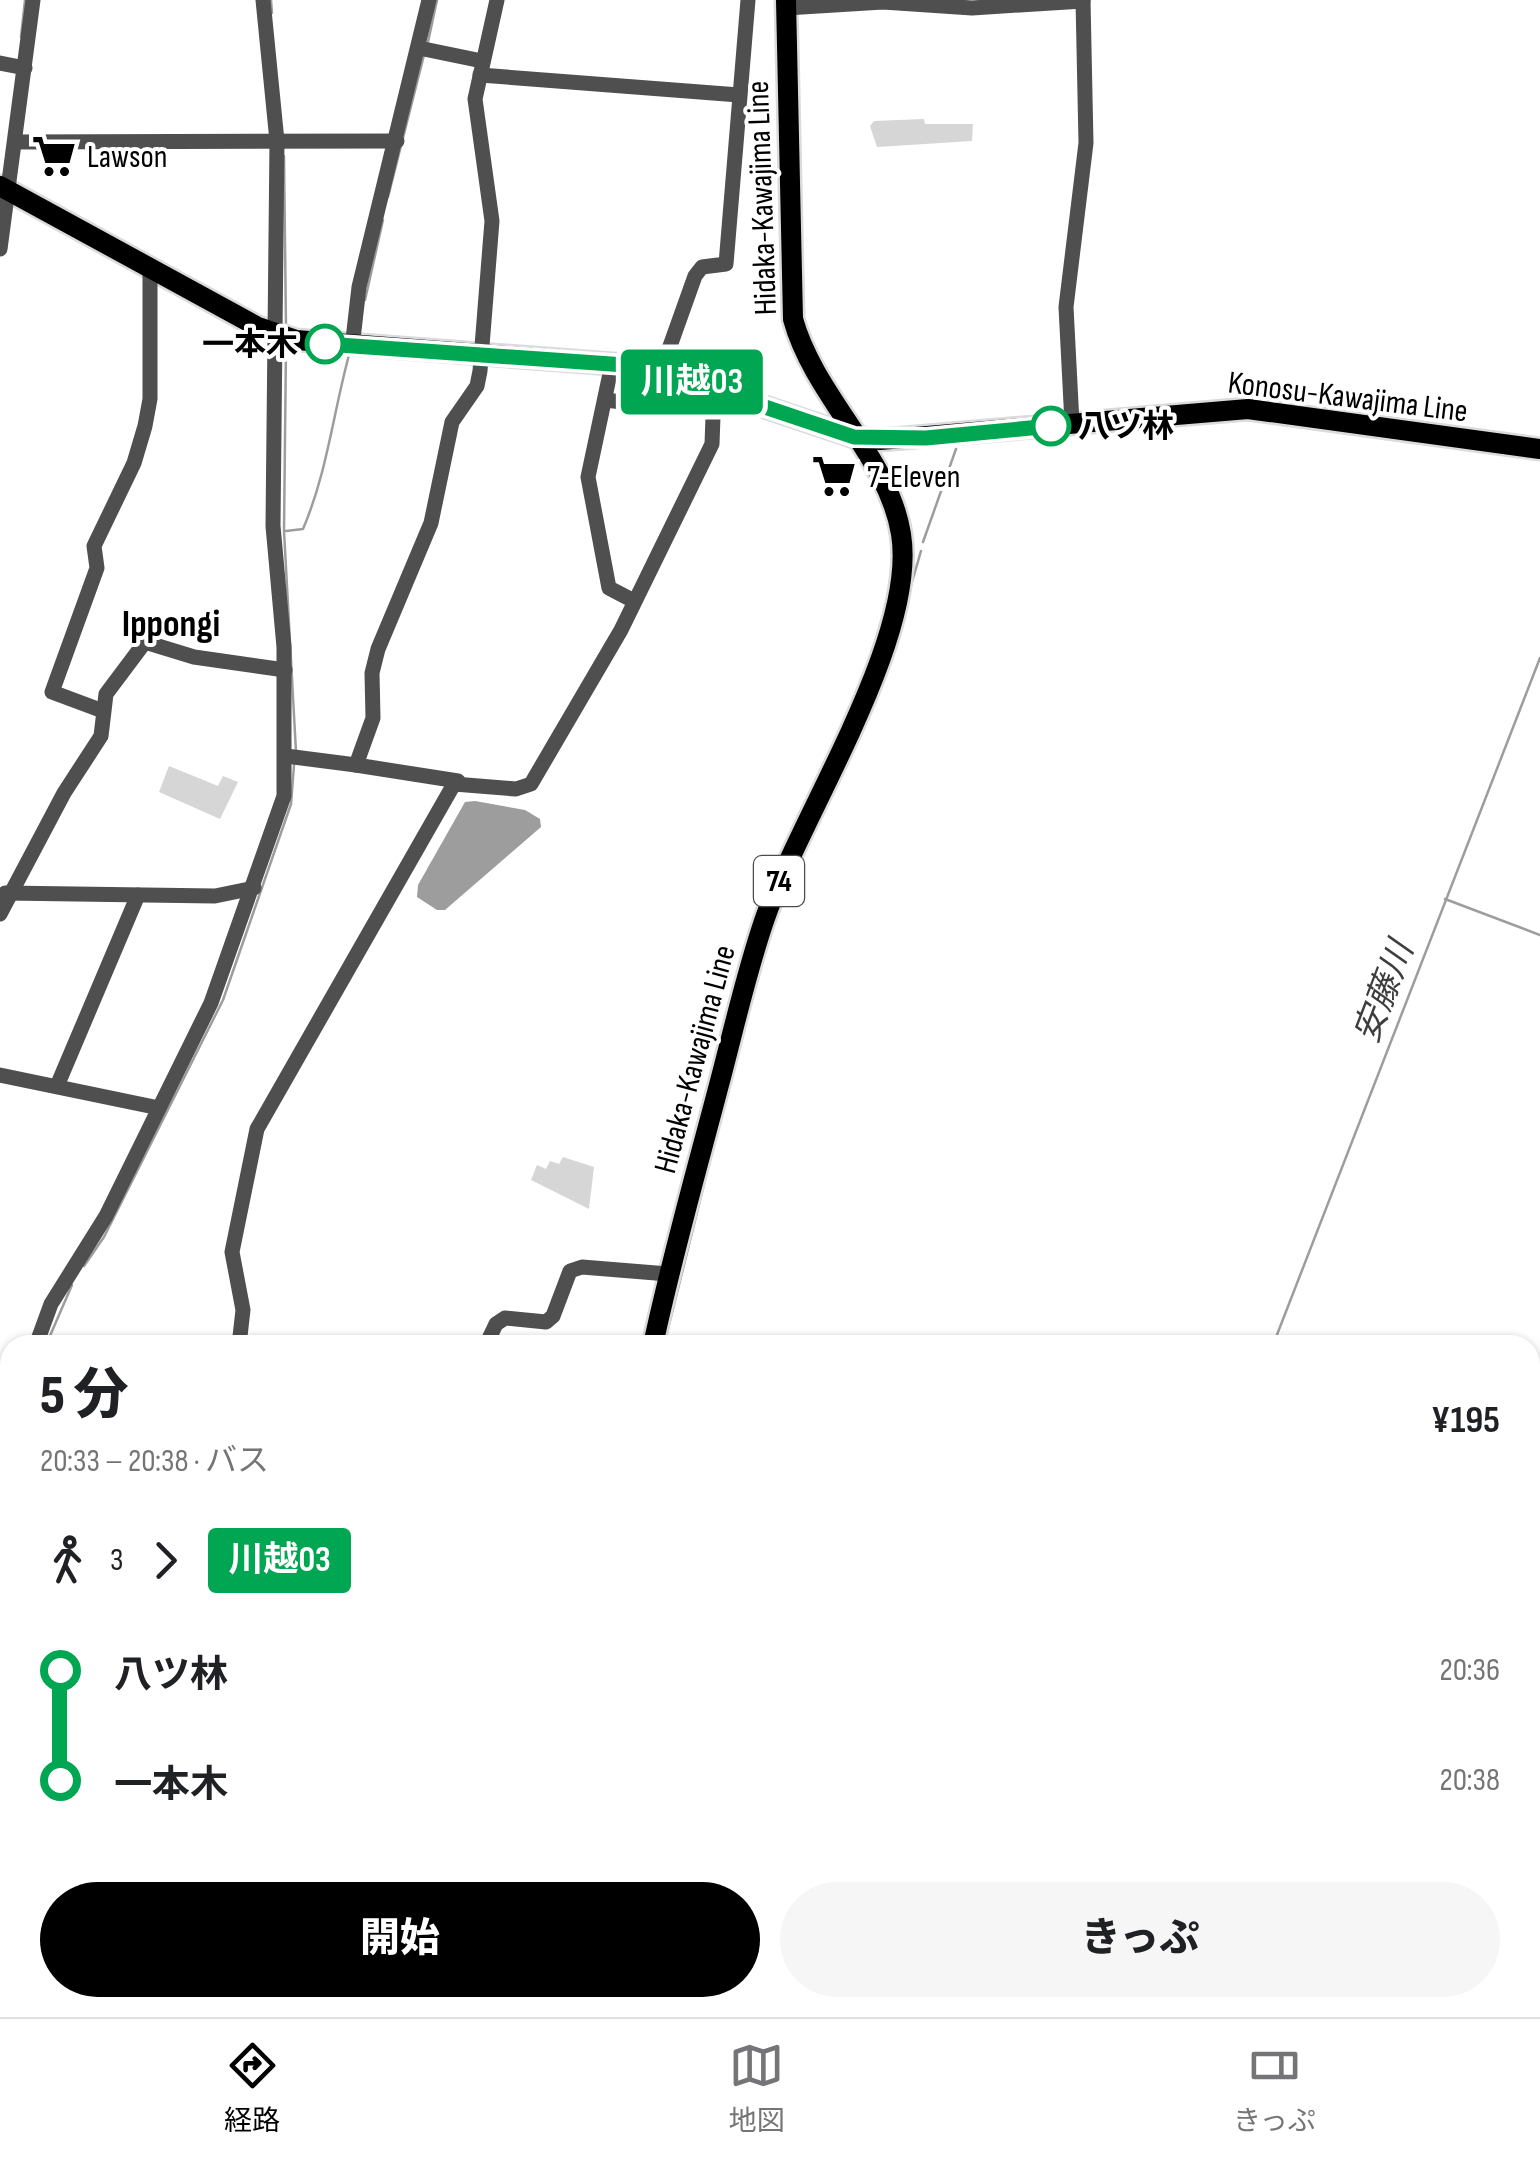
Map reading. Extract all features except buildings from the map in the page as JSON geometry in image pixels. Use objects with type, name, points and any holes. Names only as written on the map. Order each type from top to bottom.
[{"type":"main road","name":"Hidaka-Kawajima Line","points":[[655,1335],[755,946],[793,845],[876,672],[899,595],[903,552],[897,517],[854,437],[810,368],[793,319],[786,4]]},
{"type":"main road","name":"Konosu-Kawajima Line","points":[[4,188],[276,335],[352,348],[612,364],[714,389],[854,437],[914,439],[1248,408],[1540,449]]},
{"type":"street","points":[[0,249],[4,188],[15,142],[34,0]]},
{"type":"street","points":[[40,1335],[51,1304],[106,1216],[211,1003],[277,826],[286,756],[273,526],[276,141],[263,0]]},
{"type":"street","points":[[352,348],[359,287],[430,0]]},
{"type":"street","points":[[356,765],[373,718],[372,674],[378,650],[424,545],[439,498],[452,422],[477,386],[492,221],[475,99],[497,0]]},
{"type":"street","points":[[606,400],[649,405],[680,310],[698,270],[723,267],[727,259],[748,0]]},
{"type":"street","points":[[786,4],[884,2],[972,8],[1083,0],[1086,142],[1066,307],[1072,423]]},
{"type":"street","points":[[419,48],[481,68],[739,95]]},
{"type":"street","points":[[0,64],[25,68]]},
{"type":"street","points":[[15,142],[397,141]]},
{"type":"street","points":[[103,711],[52,692],[97,568],[94,546],[134,463],[145,426],[150,399],[150,269]]},
{"type":"street","points":[[612,364],[589,456],[589,494],[608,588],[634,601]]},
{"type":"street","points":[[286,756],[516,789],[532,784],[634,601],[712,444],[714,389]]},
{"type":"street","points":[[0,914],[5,893],[101,736],[106,694],[145,642],[194,657],[284,670]]},
{"type":"street","points":[[240,1335],[243,1310],[232,1252],[257,1129],[458,781]]},
{"type":"street","points":[[5,893],[234,895],[254,888]]},
{"type":"street","points":[[58,1086],[138,895]]},
{"type":"street","points":[[0,1074],[158,1108]]},
{"type":"street","points":[[491,1335],[496,1324],[505,1318],[546,1322],[553,1316],[570,1271],[582,1267],[668,1274]]},
{"type":"street","points":[[0,1509],[0,1548]]},
{"type":"shaded area","points":[[924,119],[925,124],[973,124],[972,141],[877,147],[870,126],[874,121]]},
{"type":"shaded area","points":[[169,766],[218,786],[223,776],[238,782],[220,819],[159,792]]},
{"type":"shaded area","points":[[465,802],[525,810],[540,819],[541,827],[445,910],[437,910],[417,897],[418,885]]},
{"type":"shaded area","points":[[563,1157],[594,1167],[589,1209],[531,1180],[537,1165],[546,1169],[550,1161],[559,1164]]},
{"type":"waterway","points":[[21,37],[25,0]]},
{"type":"waterway","points":[[271,0],[272,13]]},
{"type":"waterway","points":[[428,42],[437,0]]},
{"type":"waterway","points":[[388,197],[424,55]]},
{"type":"waterway","points":[[284,156],[286,328]]},
{"type":"waterway","points":[[365,300],[383,220]]},
{"type":"waterway","points":[[286,346],[284,531],[296,752]]},
{"type":"waterway","points":[[286,531],[303,529],[311,508],[349,355]]},
{"type":"waterway","points":[[923,542],[956,449]]},
{"type":"waterway","points":[[905,606],[921,551]]},
{"type":"waterway","name":"安藤川","points":[[1277,1335],[1540,658]]},
{"type":"waterway","points":[[84,1266],[104,1237],[223,1000],[291,804],[294,765]]},
{"type":"waterway","points":[[1445,899],[1540,935]]},
{"type":"waterway","points":[[666,1335],[718,1128]]},
{"type":"waterway","points":[[50,1335],[72,1285]]},
{"type":"bus line","name":"川越03","points":[[325,344],[625,365],[714,389],[854,437],[880,440],[1051,426]]},
{"type":"place","name":"Lawson","points":[[54,156]]},
{"type":"place","name":"一本木","points":[[325,344]]},
{"type":"place","name":"八ツ林","points":[[1051,426]]},
{"type":"place","name":"7-Eleven","points":[[834,476]]},
{"type":"district","name":"Ippongi","points":[[171,623]]}]
